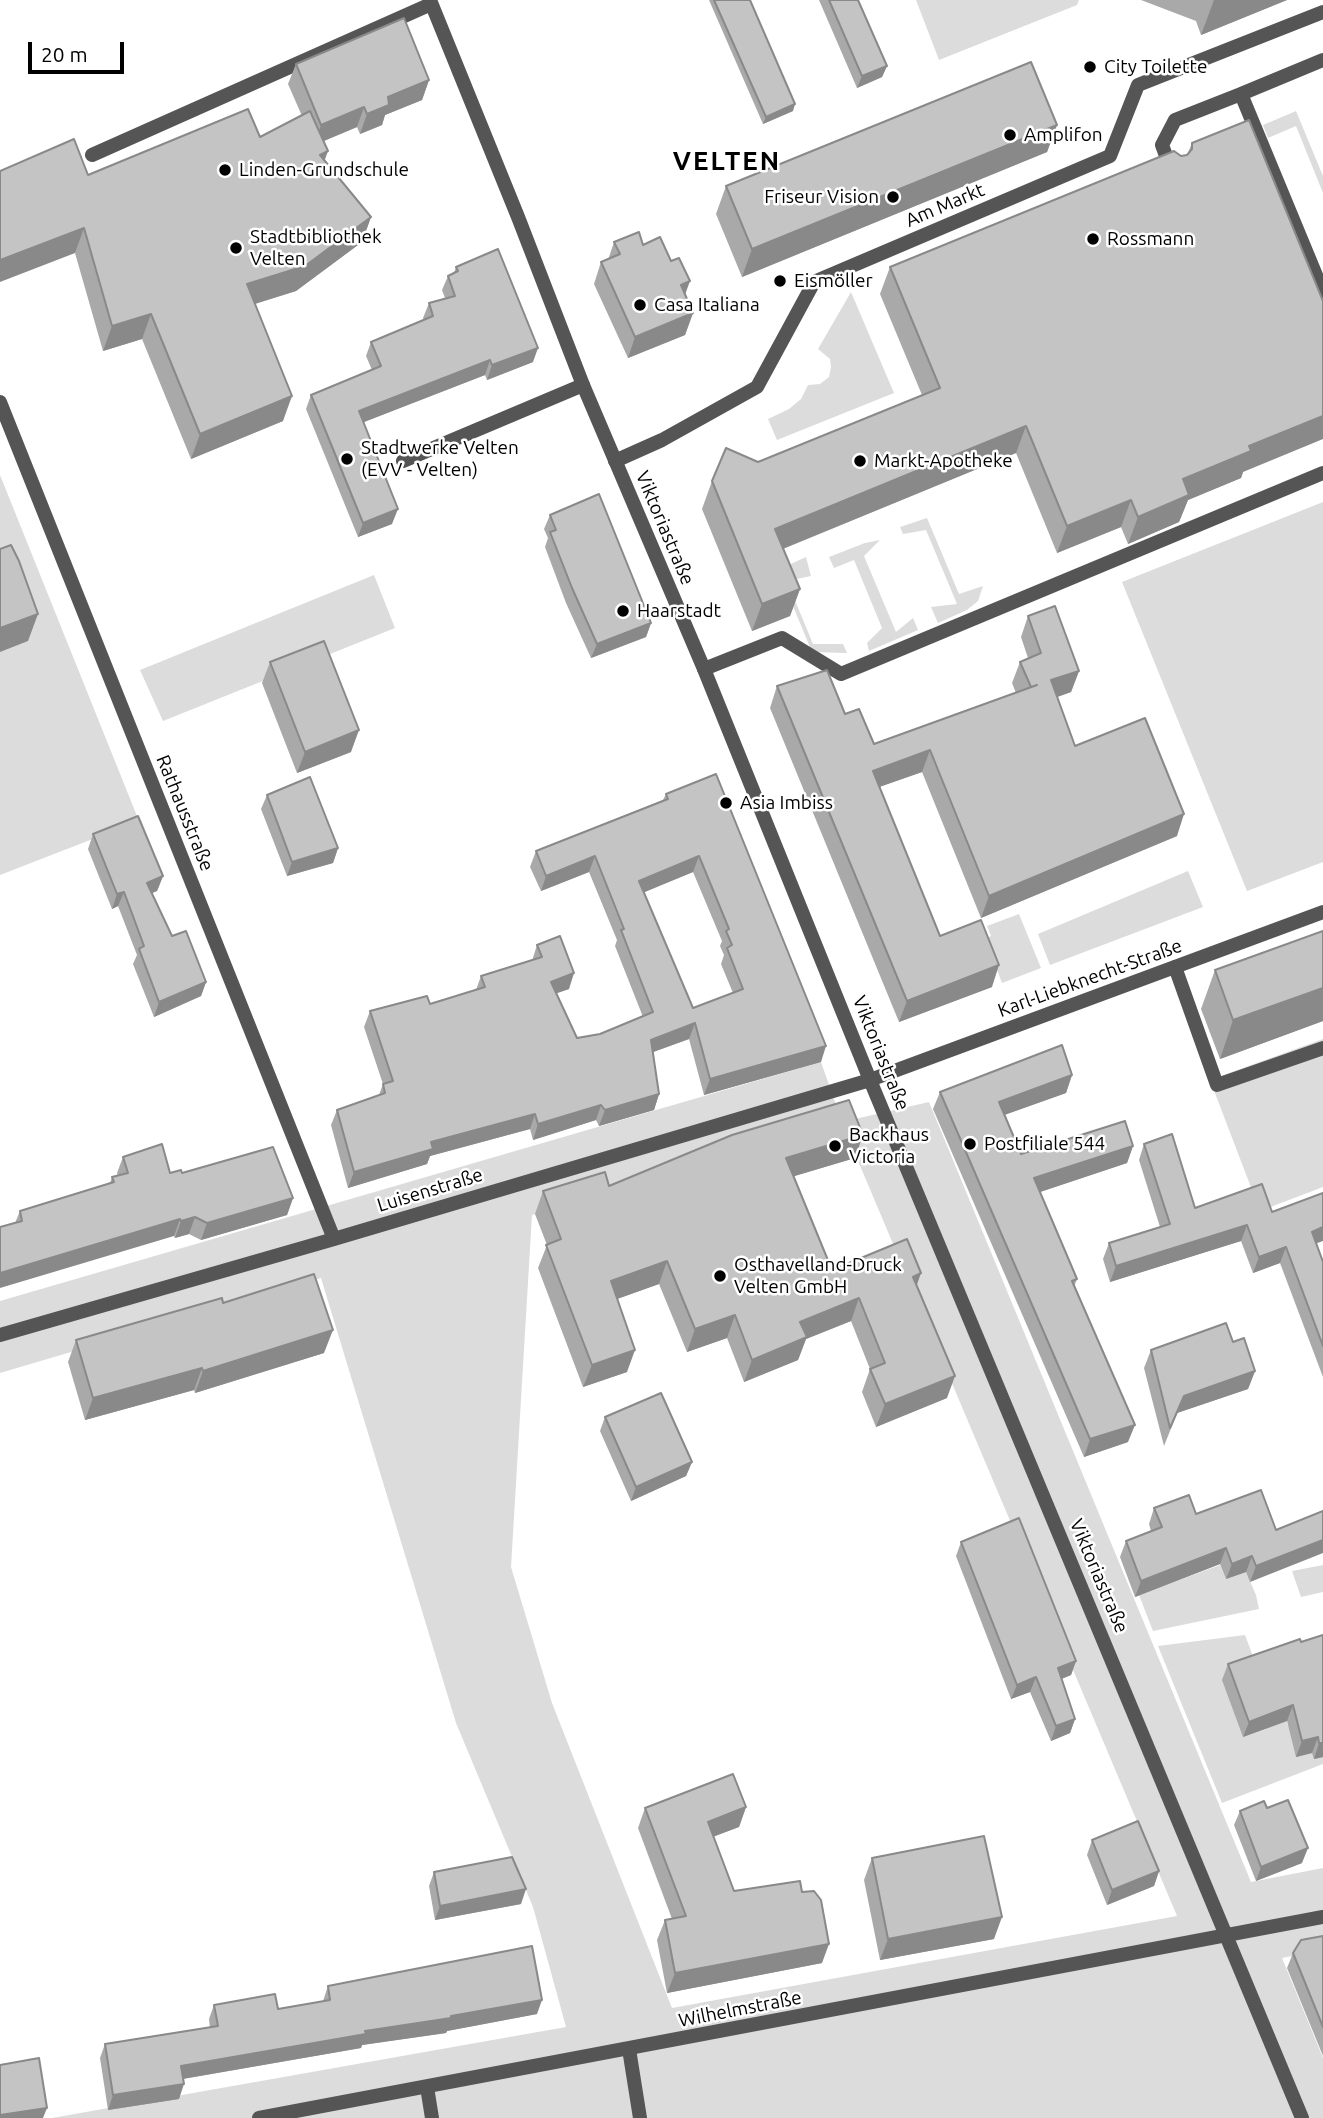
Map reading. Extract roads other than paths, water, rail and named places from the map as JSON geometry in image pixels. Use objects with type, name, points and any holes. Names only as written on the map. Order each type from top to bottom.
[{"type":"street","points":[[92,155],[430,2]]},
{"type":"street","name":"Viktoriastraße","points":[[430,2],[514,206],[583,385],[704,669],[870,1080],[1302,2118]]},
{"type":"street","name":"Am Markt","points":[[615,461],[662,440],[757,387],[814,282],[1110,156],[1138,85],[1323,12]]},
{"type":"street","points":[[1173,174],[1162,145],[1175,120],[1323,60]]},
{"type":"street","points":[[1241,94],[1323,292]]},
{"type":"street","points":[[403,461],[583,385]]},
{"type":"street","name":"Rathausstraße","points":[[0,402],[334,1239]]},
{"type":"street","points":[[704,669],[782,638],[841,674],[1323,472]]},
{"type":"street","name":"Karl-Liebknecht-Straße","points":[[870,1080],[1323,912]]},
{"type":"street","points":[[1175,967],[1217,1085],[1323,1048]]},
{"type":"street","name":"Luisenstraße","points":[[0,1335],[870,1080]]},
{"type":"street","name":"Wilhelmstraße","points":[[259,2118],[1323,1917]]},
{"type":"street","points":[[629,2049],[640,2118]]},
{"type":"street","points":[[427,2087],[432,2118]]},
{"type":"place","name":"City Toilette","points":[[1090,67]]},
{"type":"place","name":"Amplifon","points":[[1010,135]]},
{"type":"place","name":"Linden-Grundschule","points":[[225,170]]},
{"type":"place","name":"Friseur Vision","points":[[893,197]]},
{"type":"place","name":"Rossmann","points":[[1093,239]]},
{"type":"place","name":"Stadtbibliothek Velten","points":[[236,248]]},
{"type":"place","name":"Eismöller","points":[[780,281]]},
{"type":"place","name":"Casa Italiana","points":[[640,305]]},
{"type":"place","name":"Stadtwerke Velten (EVV - Velten)","points":[[347,459]]},
{"type":"place","name":"Markt-Apotheke","points":[[860,461]]},
{"type":"place","name":"Haarstadt","points":[[623,611]]},
{"type":"place","name":"Asia Imbiss","points":[[726,803]]},
{"type":"place","name":"Postfiliale 544","points":[[970,1144]]},
{"type":"place","name":"Backhaus Victoria","points":[[835,1146]]},
{"type":"place","name":"Osthavelland-Druck Velten GmbH","points":[[720,1276]]},
{"type":"district","name":"VELTEN","points":[[727,161]]}]
